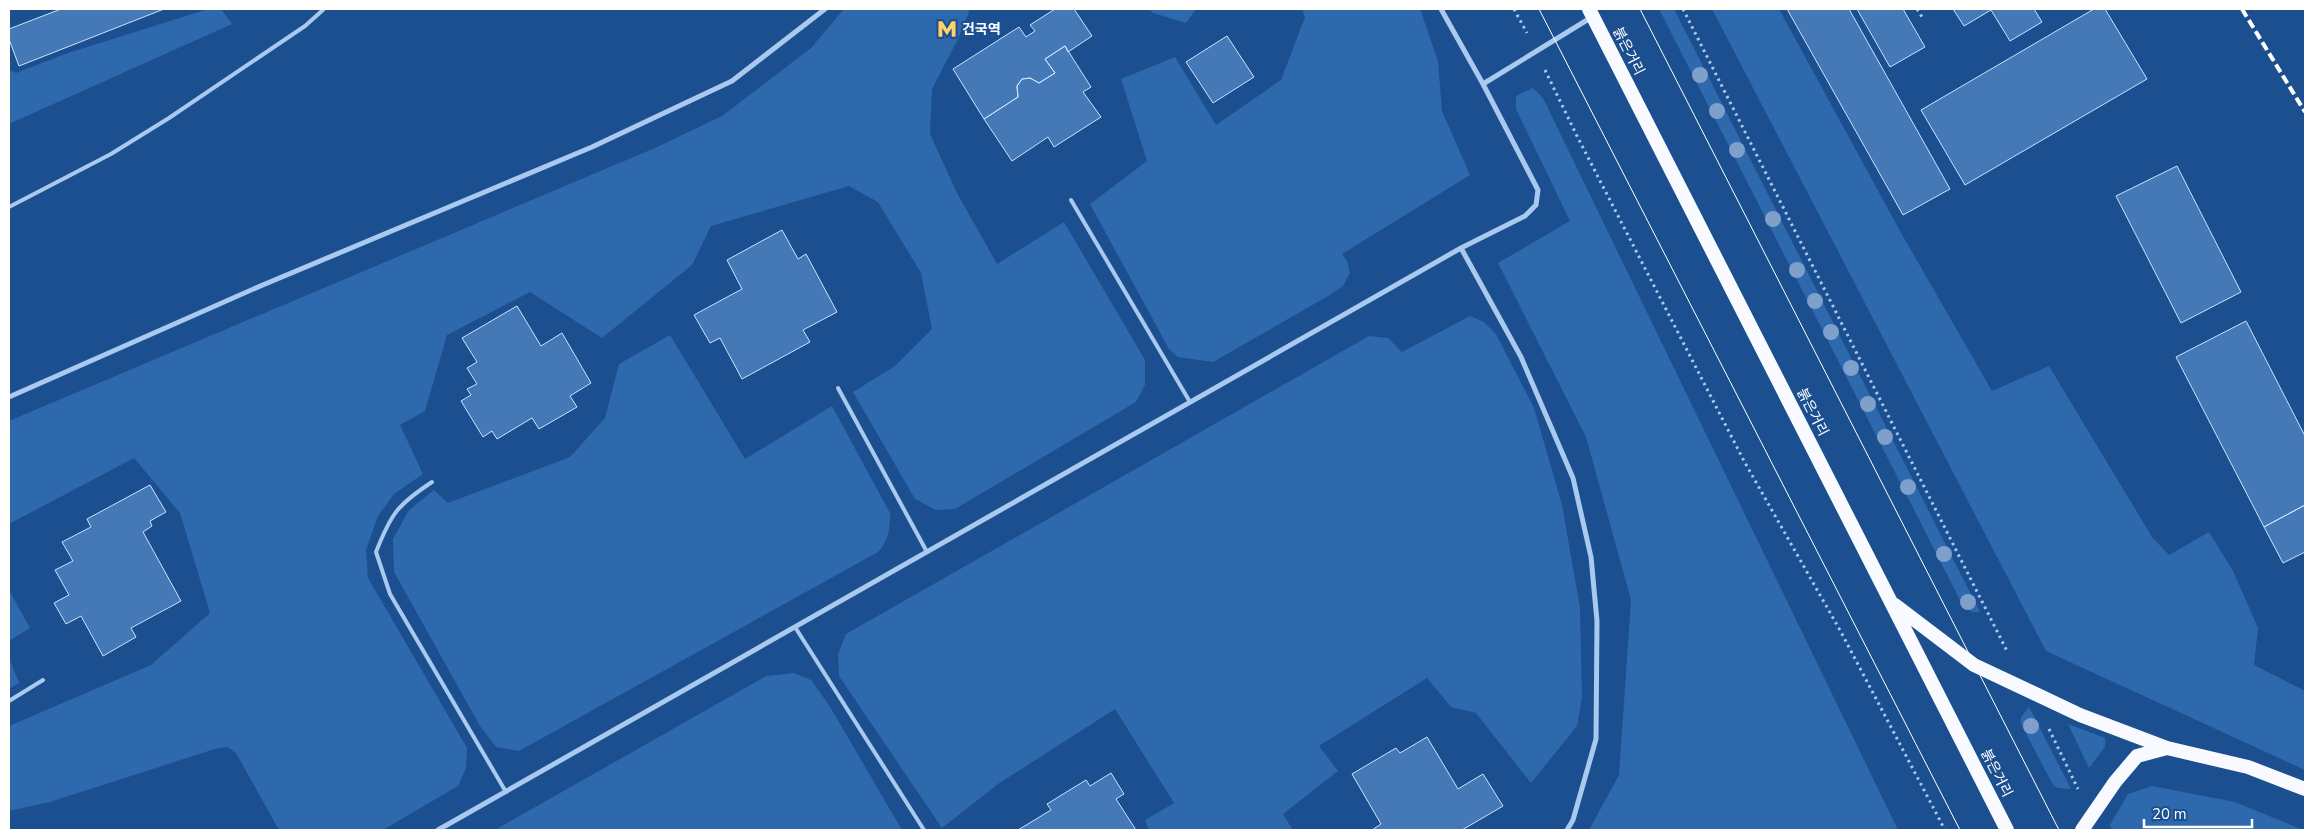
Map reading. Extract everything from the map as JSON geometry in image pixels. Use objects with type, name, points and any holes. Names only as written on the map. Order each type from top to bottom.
[{"type":"highway","name":"붉은거리","points":[[1591,13],[2008,830]]},
{"type":"highway","points":[[1892,603],[1974,665],[2028,692],[2080,715],[2167,748],[2248,767],[2305,788]]},
{"type":"highway","points":[[2082,830],[2115,782],[2137,756],[2167,748]]},
{"type":"street","points":[[9,397],[258,287],[592,146],[732,81],[825,9]]},
{"type":"street","points":[[438,830],[1461,248],[1525,216],[1536,205],[1538,190],[1483,84],[1441,9]]},
{"type":"street","points":[[1483,84],[1537,52],[1591,13]]},
{"type":"street","points":[[1461,248],[1521,357],[1569,469],[1591,557],[1597,621],[1596,739],[1573,820],[1566,830]]},
{"type":"lane","points":[[9,207],[111,154],[305,26],[324,9]]},
{"type":"lane","points":[[1071,200],[1190,402]]},
{"type":"lane","points":[[838,388],[927,552]]},
{"type":"lane","points":[[432,482],[408,498],[389,520],[376,552],[390,594],[506,792]]},
{"type":"lane","points":[[795,627],[924,830]]},
{"type":"lane","points":[[9,701],[43,680]]},
{"type":"path","points":[[1514,9],[1744,461],[1841,632],[1945,830]]},
{"type":"path","points":[[1683,9],[2028,692],[2065,760],[2091,816]]},
{"type":"path","points":[[1917,9],[1922,18]]},
{"type":"shaded area","points":[[208,9],[221,9],[232,24],[9,124],[9,70],[16,73],[68,53]]},
{"type":"shaded area","points":[[844,9],[970,9],[958,39],[932,89],[930,134],[957,193],[997,264],[1064,222],[1145,360],[1145,385],[1136,402],[955,509],[936,510],[915,499],[853,392],[895,366],[932,329],[921,273],[878,202],[849,186],[711,226],[692,265],[602,338],[530,292],[447,335],[425,411],[400,425],[423,474],[394,494],[378,516],[366,550],[368,578],[467,748],[466,768],[458,786],[383,830],[279,830],[236,753],[227,747],[218,748],[50,802],[9,811],[9,726],[151,665],[210,613],[180,513],[134,458],[9,524],[9,421],[655,148],[722,116],[811,48]]},
{"type":"shaded area","points":[[1149,9],[1196,9],[1186,23],[1153,13]]},
{"type":"shaded area","points":[[1302,9],[1420,9],[1438,61],[1442,111],[1470,175],[1342,254],[1347,261],[1350,273],[1343,286],[1330,295],[1213,362],[1178,357],[1169,349],[1090,204],[1147,161],[1121,79],[1175,57],[1216,125],[1281,80],[1305,17]]},
{"type":"shaded area","points":[[1659,9],[1674,9],[1980,612],[1972,612],[1963,606]]},
{"type":"shaded area","points":[[1712,9],[1779,9],[1900,231],[1992,391],[2049,366],[2152,537],[2169,555],[2209,532],[2233,571],[2258,628],[2254,665],[2305,691],[2305,770],[2046,651]]},
{"type":"shaded area","points":[[1533,88],[1543,98],[1898,830],[1589,830],[1619,775],[1631,600],[1586,437],[1498,263],[1570,221],[1516,109],[1516,96]]},
{"type":"shaded area","points":[[1470,316],[1484,322],[1496,334],[1534,408],[1562,505],[1580,608],[1582,698],[1577,726],[1531,783],[1476,713],[1451,707],[1427,678],[1319,746],[1338,771],[1283,814],[1293,830],[1149,830],[1145,820],[1174,803],[1115,709],[998,784],[942,828],[839,676],[838,654],[846,634],[1369,336],[1388,338],[1402,352]]},
{"type":"shaded area","points":[[670,335],[745,459],[832,406],[890,513],[887,538],[878,552],[519,751],[496,747],[480,726],[394,572],[393,539],[409,510],[434,490],[448,503],[570,457],[605,418],[619,364]]},
{"type":"shaded area","points":[[9,590],[30,628],[9,641]]},
{"type":"shaded area","points":[[9,658],[19,683],[9,689]]},
{"type":"shaded area","points":[[794,673],[811,680],[829,705],[902,830],[495,830],[766,676]]},
{"type":"shaded area","points":[[2029,707],[2071,789],[2057,788],[2052,783],[2021,724],[2021,717]]},
{"type":"shaded area","points":[[2068,724],[2105,738],[2105,747],[2089,768]]},
{"type":"shaded area","points":[[2152,786],[2235,802],[2303,830],[2112,830],[2110,825],[2128,794]]},
{"type":"building","points":[[61,9],[164,9],[19,66],[9,39],[9,29]]},
{"type":"building","points":[[1055,9],[1074,9],[1092,36],[1068,52],[1065,46],[1045,59],[1055,73],[1039,83],[1030,78],[1022,79],[1017,86],[1018,97],[984,119],[953,69],[1019,27],[1026,37],[1035,31],[1030,25]]},
{"type":"building","points":[[1787,9],[1849,9],[1950,189],[1903,215]]},
{"type":"building","points":[[1857,9],[1903,9],[1925,47],[1890,67]]},
{"type":"building","points":[[1953,9],[2034,9],[2042,22],[2010,41],[1991,10],[1964,26]]},
{"type":"building","points":[[2094,9],[2105,9],[2147,79],[1965,185],[1921,110]]},
{"type":"building","points":[[1227,36],[1254,77],[1213,103],[1186,62]]},
{"type":"building","points":[[1065,46],[1091,87],[1083,92],[1101,117],[1054,147],[1048,137],[1012,161],[984,119],[1018,97],[1017,86],[1022,79],[1030,78],[1039,83],[1055,73],[1045,59]]},
{"type":"building","points":[[2177,166],[2241,292],[2181,323],[2116,196]]},
{"type":"building","points":[[782,230],[798,259],[806,254],[837,312],[803,330],[810,342],[742,379],[720,338],[710,343],[694,315],[742,289],[727,260]]},
{"type":"building","points":[[517,306],[541,346],[562,333],[591,383],[570,396],[577,407],[539,429],[532,418],[497,439],[492,431],[483,437],[461,401],[471,395],[467,389],[477,384],[467,368],[477,362],[462,338]]},
{"type":"building","points":[[2246,321],[2305,436],[2305,505],[2264,527],[2176,357]]},
{"type":"building","points":[[150,485],[166,512],[150,521],[152,526],[143,532],[181,601],[131,628],[136,637],[103,656],[81,616],[66,624],[54,603],[69,595],[55,570],[73,561],[62,542],[91,527],[87,519]]},
{"type":"building","points":[[2305,505],[2305,552],[2283,563],[2264,527]]},
{"type":"building","points":[[1427,737],[1458,789],[1483,774],[1503,806],[1462,830],[1372,830],[1381,824],[1352,774],[1396,748],[1400,753]]},
{"type":"building","points":[[1111,773],[1124,794],[1116,799],[1136,830],[1018,830],[1051,810],[1047,804],[1086,780],[1090,786]]},
{"type":"tram line","points":[[1539,9],[1960,830]]},
{"type":"tram line","points":[[1640,9],[2059,830]]},
{"type":"railway","points":[[2242,9],[2305,112]]},
{"type":"place","name":"건국역","points":[[947,29]]}]
